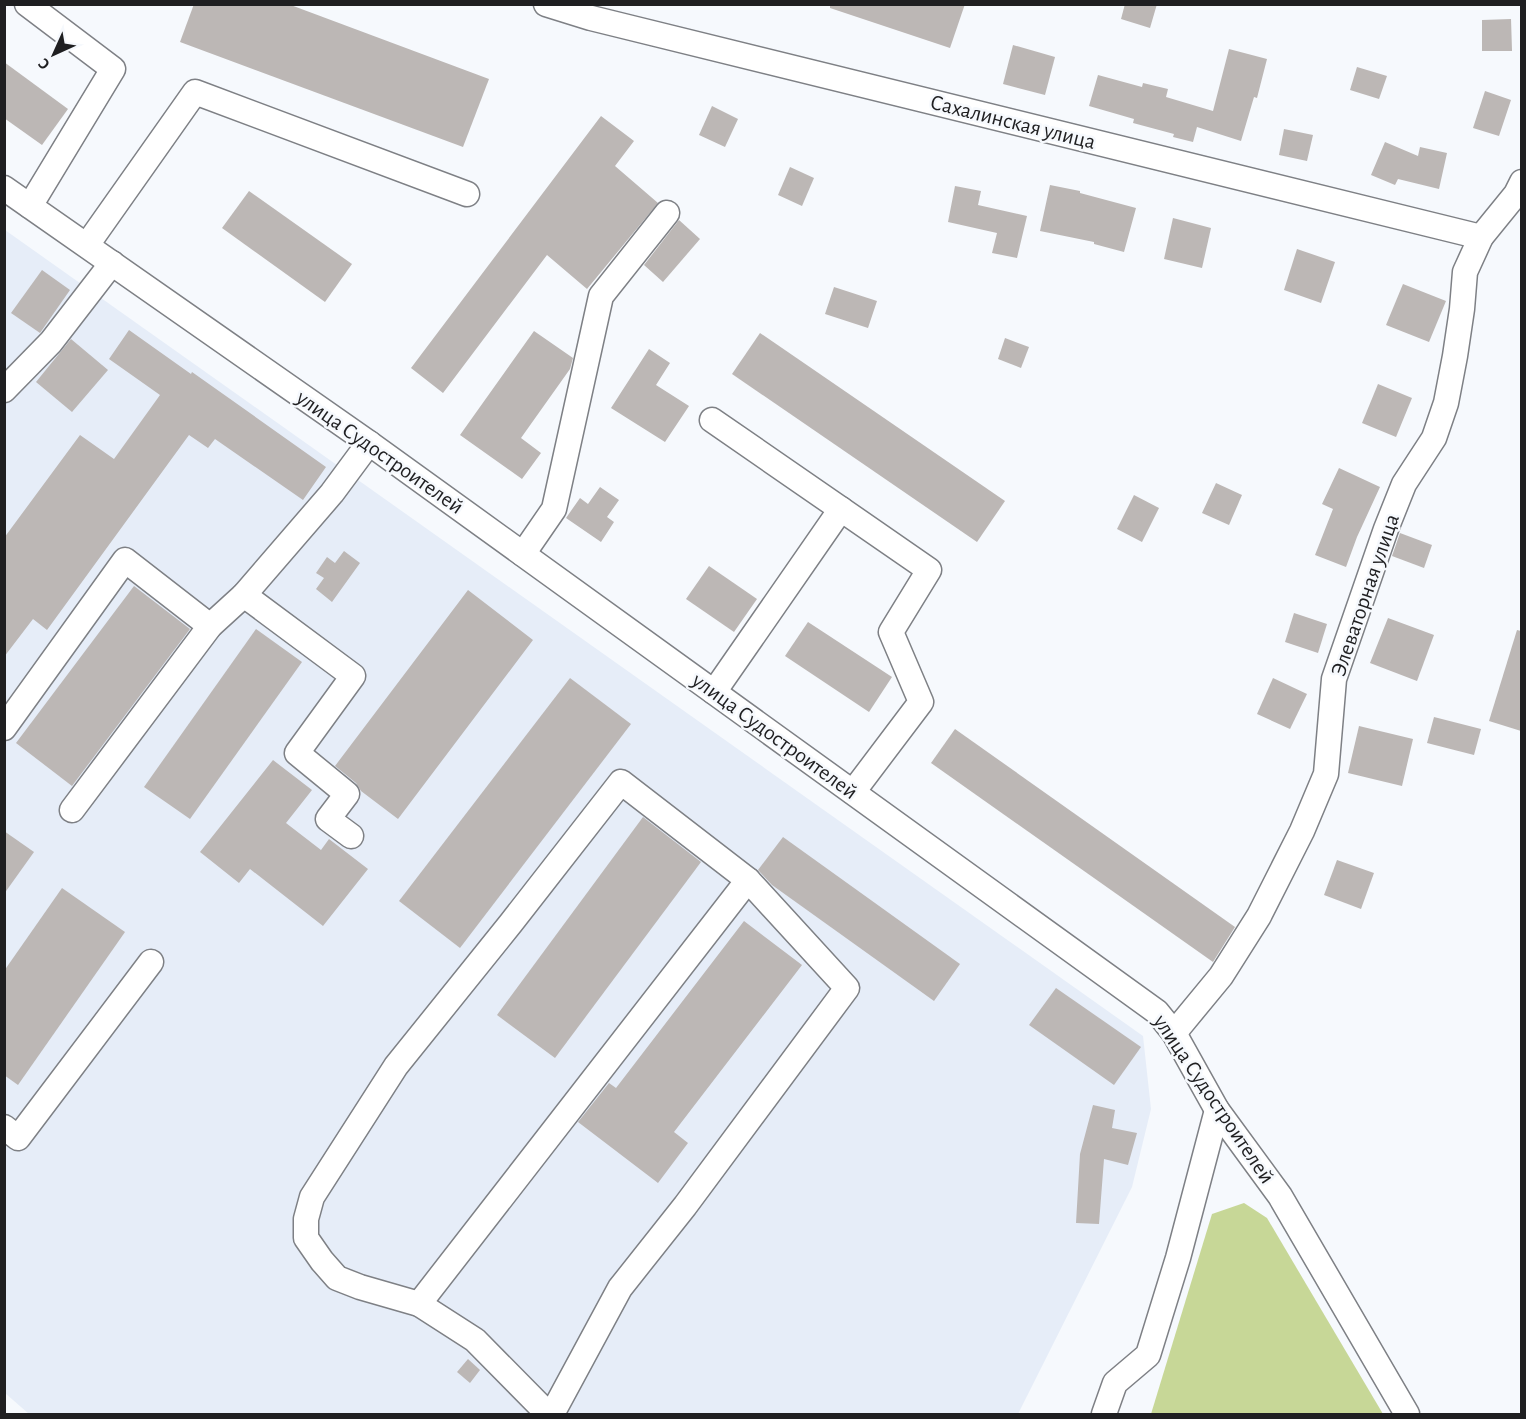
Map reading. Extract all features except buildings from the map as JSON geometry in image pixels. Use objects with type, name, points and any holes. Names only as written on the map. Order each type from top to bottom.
[{"type":"street","points":[[27,4],[113,69],[30,206]]},
{"type":"street","name":"Сахалинская улица","points":[[546,4],[594,11],[1481,237]]},
{"type":"street","points":[[87,245],[195,92],[467,194]]},
{"type":"street","name":"Элеваторная улица","points":[[1174,1033],[1221,976],[1259,916],[1302,831],[1326,774],[1335,679],[1386,529],[1404,484],[1434,438],[1446,403],[1462,309],[1465,272],[1481,237],[1516,194],[1521,182]]},
{"type":"street","name":"улица Судостроителей","points":[[4,188],[369,443],[1157,1011],[1174,1033],[1217,1110],[1280,1196],[1407,1414]]},
{"type":"street","points":[[523,554],[554,509],[601,296],[667,213]]},
{"type":"street","points":[[4,390],[51,342],[112,263]]},
{"type":"street","points":[[712,420],[929,570],[891,632],[921,702],[853,792]]},
{"type":"street","points":[[72,810],[210,626],[244,595],[332,493],[369,443]]},
{"type":"street","points":[[714,692],[841,509]]},
{"type":"street","points":[[4,728],[125,560],[210,626]]},
{"type":"street","points":[[244,595],[353,676],[297,753],[347,794],[328,819],[351,836]]},
{"type":"street","points":[[621,782],[748,880],[847,988],[685,1206],[620,1288],[550,1414],[475,1340],[419,1304],[337,1278],[306,1238],[306,1219],[312,1197],[396,1066],[621,782]]},
{"type":"street","points":[[419,1304],[748,880]]},
{"type":"street","points":[[4,1127],[18,1138],[151,962]]},
{"type":"street","points":[[1104,1414],[1115,1383],[1148,1355],[1178,1258],[1217,1110]]},
{"type":"shaded area","points":[[5,230],[1143,1036],[1151,1109],[1132,1187],[1018,1414],[29,1414],[5,1393]]},
{"type":"green space","points":[[1244,1203],[1267,1218],[1383,1414],[1151,1414],[1212,1214]]}]
